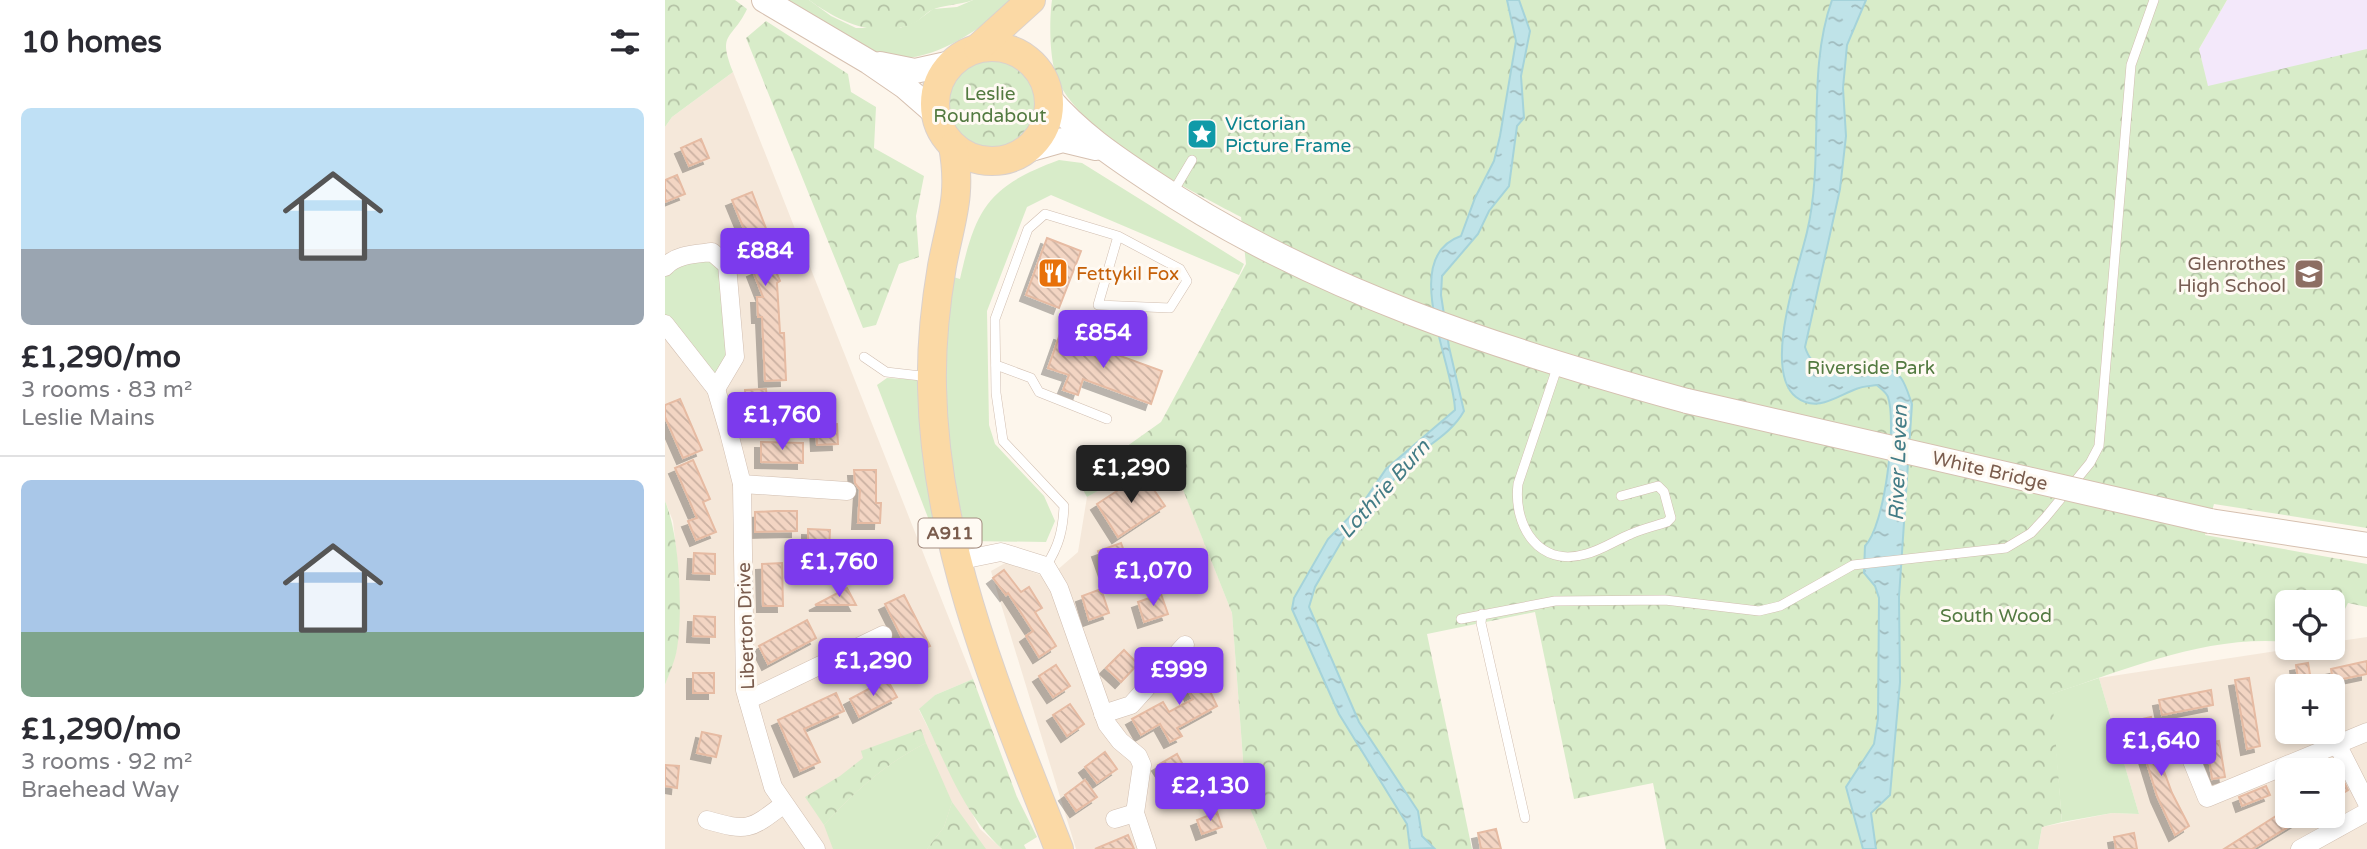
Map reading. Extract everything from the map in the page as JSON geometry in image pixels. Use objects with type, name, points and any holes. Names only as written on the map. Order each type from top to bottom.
[{"type":"main road","points":[[764,0],[869,62],[904,86],[935,113]]},
{"type":"main road","points":[[869,62],[915,71],[951,63],[978,48],[1033,0]]},
{"type":"main road","points":[[1031,61],[1026,30],[1033,0]]},
{"type":"main road","points":[[957,202],[1043,128],[1049,98],[1039,72],[1031,61],[1015,51],[997,46],[978,48]]},
{"type":"main road","points":[[935,113],[935,94],[940,77],[951,63]]},
{"type":"main road","name":"White Bridge","points":[[1049,98],[1071,124],[1171,195],[1295,264],[1398,306],[1558,364],[1687,401],[2210,521],[2367,545]]},
{"type":"main road","name":"A911","points":[[935,113],[941,131],[953,146],[958,175],[957,202],[943,261],[931,335],[939,477],[957,561],[991,667],[1059,849]]},
{"type":"main road","points":[[953,146],[967,155],[984,160],[1012,156],[1063,140],[1104,149]]},
{"type":"street","points":[[665,267],[668,262],[691,254],[712,252],[727,265],[735,356],[716,389]]},
{"type":"street","name":"Liberton Drive","points":[[665,324],[716,389],[742,484],[744,651],[748,700],[773,787],[816,849]]},
{"type":"street","points":[[742,484],[848,491]]},
{"type":"street","points":[[957,561],[1001,552],[1047,566],[1059,588],[1111,732],[1132,749],[1142,765],[1135,813],[1147,849]]},
{"type":"street","points":[[748,700],[883,635]]},
{"type":"street","points":[[1103,714],[1131,705],[1185,645]]},
{"type":"street","points":[[2345,741],[2367,732]]},
{"type":"street","points":[[2192,761],[2207,798],[2337,744],[2367,803]]},
{"type":"street","points":[[707,820],[740,830],[759,824],[784,804]]},
{"type":"street","points":[[1115,819],[1135,813]]},
{"type":"street","points":[[2300,849],[2367,813]]},
{"type":"lane","points":[[1461,619],[1555,601],[1665,600],[1759,611],[1780,606],[1859,564],[2006,548],[2031,533],[2090,463],[2099,446],[2131,65],[2154,0]]},
{"type":"lane","points":[[1171,195],[1192,160]]},
{"type":"lane","points":[[1047,566],[1063,530],[1064,506],[1003,441],[996,393],[995,320],[1028,229],[1045,214],[1118,236],[1180,269],[1187,281],[1170,309],[1098,304],[1118,236]]},
{"type":"lane","points":[[864,356],[886,372],[932,377]]},
{"type":"lane","points":[[1558,364],[1518,484],[1520,522],[1534,544],[1545,550],[1577,556],[1667,522],[1671,518],[1664,492],[1658,486],[1621,496]]},
{"type":"lane","points":[[996,365],[1031,378],[1038,392],[1050,398],[1107,419]]},
{"type":"lane","points":[[1482,614],[1481,623],[1525,818]]},
{"type":"shaded area","name":"Glenrothes High School","points":[[2227,0],[2367,0],[2367,472],[2293,461],[2199,49]]},
{"type":"shaded area","points":[[733,72],[973,679],[935,695],[919,710],[980,829],[1002,849],[665,849],[665,685],[677,649],[678,567],[673,521],[665,501],[665,127],[672,117]]},
{"type":"shaded area","points":[[1168,451],[1232,613],[1246,799],[1267,849],[1076,849],[991,571],[1007,562],[1048,578],[1078,552],[1087,497]]},
{"type":"shaded area","points":[[2367,637],[2367,849],[2038,849],[2042,827],[2112,813],[2139,814],[2099,678],[2275,651],[2275,660],[2345,660],[2345,640]]},
{"type":"green space","points":[[665,0],[735,0],[747,9],[726,42],[733,72],[672,117],[665,127]]},
{"type":"green space","points":[[783,0],[809,0],[831,16],[856,28],[900,28],[917,21],[933,9],[957,7],[973,0],[1014,0],[986,23],[952,44],[916,57],[898,58],[881,55],[859,45]]},
{"type":"green space","points":[[809,0],[973,0],[936,8],[914,23],[886,30],[846,21]]},
{"type":"green space","name":"Riverside Park","points":[[1052,0],[2227,0],[2199,49],[2208,86],[2367,49],[2367,528],[2214,504],[2205,535],[2367,564],[2367,607],[2348,603],[2345,609],[2345,590],[2275,590],[2275,642],[2257,641],[2197,649],[2138,665],[2052,694],[2062,822],[2042,827],[2038,849],[1666,849],[1653,783],[1574,799],[1535,612],[1427,634],[1472,849],[1267,849],[1246,799],[1232,613],[1168,452],[1087,497],[1078,481],[1161,422],[1246,264],[1241,217],[1141,161],[1116,144],[1074,106],[1056,77],[1050,31]]},
{"type":"green space","points":[[766,21],[848,74],[851,92],[876,107],[874,148],[924,176],[916,216],[919,257],[899,264],[876,325],[863,328],[746,38]]},
{"type":"green space","name":"Leslie Roundabout","points":[[991,60],[1008,64],[1022,73],[1031,87],[1035,104],[1031,121],[1022,135],[1008,144],[991,148],[974,144],[960,135],[951,121],[947,104],[951,87],[960,73],[974,64]]},
{"type":"green space","points":[[1059,160],[1082,163],[1244,264],[1239,275],[1051,195],[1027,207],[987,311],[989,425],[995,444],[1044,496],[1055,521],[1046,542],[968,541],[949,462],[941,357],[950,276],[960,279],[972,234],[989,202],[1016,179]]},
{"type":"green space","points":[[691,254],[727,265],[735,357],[716,389],[665,324],[665,267]]},
{"type":"green space","points":[[887,378],[924,380],[947,567],[877,385]]},
{"type":"green space","points":[[665,501],[674,534],[680,595],[677,649],[665,685]]},
{"type":"green space","points":[[2099,678],[2139,814],[2112,813],[2062,822],[2051,694]]},
{"type":"green space","points":[[973,679],[1017,797],[1037,837],[1024,845],[1026,849],[1002,849],[987,834],[964,801],[919,709],[935,695]]},
{"type":"green space","points":[[921,729],[926,743],[871,779],[824,825],[805,797],[840,776],[863,758],[861,751]]},
{"type":"green space","points":[[926,743],[952,802],[944,827],[927,849],[833,849],[824,825],[871,779]]},
{"type":"green space","points":[[952,802],[986,849],[927,849],[944,827]]},
{"type":"water","name":"Lothrie Burn","points":[[1507,0],[1519,0],[1530,31],[1521,76],[1524,118],[1517,126],[1509,186],[1489,211],[1478,234],[1442,276],[1441,295],[1449,347],[1464,411],[1450,429],[1400,471],[1362,526],[1344,537],[1315,587],[1309,607],[1359,722],[1418,811],[1422,836],[1434,848],[1410,849],[1407,824],[1339,714],[1292,609],[1294,598],[1328,539],[1362,504],[1386,469],[1455,410],[1434,314],[1431,288],[1433,266],[1443,248],[1461,236],[1475,198],[1494,161],[1516,41]]},
{"type":"water","name":"River Leven","points":[[1832,0],[1866,0],[1847,45],[1843,88],[1846,136],[1840,189],[1805,347],[1812,360],[1822,366],[1834,368],[1875,365],[1889,369],[1901,378],[1912,404],[1899,597],[1900,682],[1890,795],[1871,813],[1876,849],[1863,849],[1846,787],[1874,744],[1878,719],[1879,598],[1875,586],[1864,573],[1865,546],[1878,518],[1887,474],[1891,429],[1888,397],[1877,385],[1858,388],[1827,402],[1804,402],[1796,397],[1786,384],[1782,365],[1786,318],[1812,203],[1817,85],[1824,28]]},
{"type":"building","points":[[701,139],[709,158],[689,166],[681,148]]},
{"type":"building","points":[[677,175],[685,194],[665,202],[665,180]]},
{"type":"building","points":[[752,192],[772,244],[765,246],[780,281],[777,283],[780,333],[784,333],[786,380],[765,381],[762,317],[758,317],[757,297],[763,297],[753,271],[760,268],[732,200]]},
{"type":"building","name":"Fettykil Fox","points":[[1047,238],[1081,251],[1059,308],[1026,295]]},
{"type":"building","points":[[1060,334],[1162,371],[1151,404],[1083,379],[1078,395],[1063,390],[1069,375],[1048,368]]},
{"type":"building","points":[[766,389],[768,409],[746,410],[745,390]]},
{"type":"building","points":[[680,399],[702,450],[683,458],[665,417],[665,405]]},
{"type":"building","points":[[837,424],[838,444],[817,445],[816,425]]},
{"type":"building","points":[[761,442],[803,443],[803,463],[761,462]]},
{"type":"building","points":[[693,460],[710,499],[703,502],[716,532],[696,540],[688,521],[697,518],[675,468]]},
{"type":"building","points":[[854,470],[876,470],[876,503],[881,503],[880,523],[858,523],[860,490],[855,483]]},
{"type":"building","points":[[1143,474],[1165,506],[1118,537],[1097,504]]},
{"type":"building","points":[[797,511],[797,531],[755,532],[755,512]]},
{"type":"building","points":[[808,529],[830,530],[829,550],[808,550]]},
{"type":"building","points":[[1121,543],[1128,562],[1105,571],[1098,551]]},
{"type":"building","points":[[694,553],[715,554],[715,574],[693,573]]},
{"type":"building","points":[[782,563],[783,606],[763,606],[762,564]]},
{"type":"building","points":[[1004,570],[1021,592],[1029,587],[1042,608],[1035,612],[1056,646],[1039,657],[1026,636],[1033,631],[1008,593],[1006,595],[993,578]]},
{"type":"building","points":[[847,588],[856,605],[815,605]]},
{"type":"building","points":[[1101,589],[1109,613],[1089,620],[1082,596]]},
{"type":"building","points":[[1161,594],[1168,614],[1144,622],[1138,602]]},
{"type":"building","points":[[904,595],[930,646],[910,654],[885,604]]},
{"type":"building","points":[[694,616],[715,617],[715,637],[693,636]]},
{"type":"building","points":[[807,620],[816,638],[768,664],[759,646]]},
{"type":"building","points":[[1124,650],[1138,664],[1121,682],[1106,668]]},
{"type":"building","points":[[2367,661],[2367,674],[2345,679],[2345,674],[2332,674],[2331,669]]},
{"type":"building","points":[[2308,663],[2310,674],[2297,674],[2296,665]]},
{"type":"building","points":[[1197,664],[1217,706],[1177,728],[1182,736],[1170,742],[1160,724],[1141,735],[1132,719],[1163,702],[1169,712],[1193,699],[1179,673]]},
{"type":"building","points":[[1056,665],[1070,686],[1053,697],[1039,676]]},
{"type":"building","points":[[693,673],[714,673],[714,693],[693,693]]},
{"type":"building","points":[[2249,678],[2260,746],[2247,749],[2235,680]]},
{"type":"building","points":[[887,679],[897,697],[859,717],[850,699]]},
{"type":"building","points":[[2211,690],[2213,705],[2162,715],[2159,700]]},
{"type":"building","points":[[836,693],[844,711],[804,729],[820,762],[800,771],[778,720]]},
{"type":"building","points":[[1070,704],[1084,724],[1067,736],[1053,715]]},
{"type":"building","points":[[2151,717],[2158,755],[2172,793],[2189,826],[2175,835],[2157,796],[2145,757],[2138,720]]},
{"type":"building","points":[[702,732],[721,736],[716,757],[697,753]]},
{"type":"building","points":[[2219,741],[2225,777],[2212,779],[2207,743]]},
{"type":"building","points":[[1105,752],[1117,769],[1097,783],[1085,767]]},
{"type":"building","points":[[1177,754],[1183,765],[1165,776],[1158,765]]},
{"type":"building","points":[[665,765],[679,766],[677,788],[665,786]]},
{"type":"building","points":[[1085,780],[1097,797],[1076,811],[1065,795]]},
{"type":"building","points":[[2266,786],[2270,795],[2242,806],[2239,797]]},
{"type":"building","points":[[1217,812],[1222,827],[1202,834],[1197,820]]},
{"type":"building","points":[[2275,817],[2275,828],[2286,828],[2252,849],[2224,849]]},
{"type":"building","points":[[1496,829],[1501,849],[1481,849],[1478,833]]},
{"type":"building","points":[[2134,833],[2137,849],[2116,849],[2114,837]]},
{"type":"building","points":[[1128,835],[1134,849],[1095,849]]},
{"type":"place","name":"Victorian Picture Frame","points":[[1202,134]]},
{"type":"place","name":"Fettykil Fox","points":[[1053,273]]},
{"type":"place","name":"Glenrothes High School","points":[[2309,274]]},
{"type":"park label","name":"South Wood","points":[[1996,615]]}]
